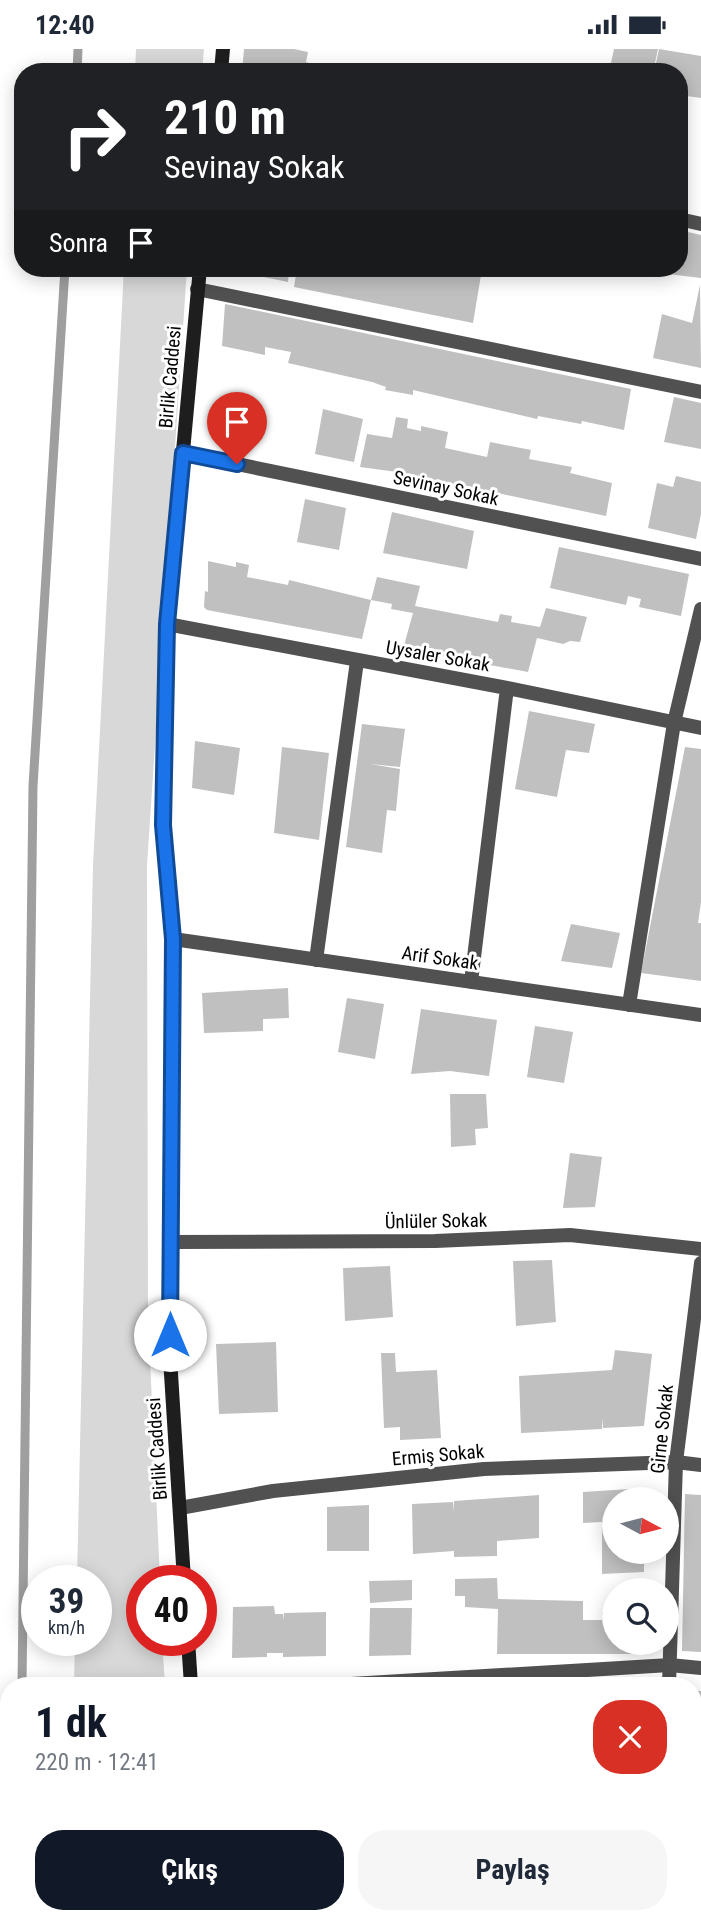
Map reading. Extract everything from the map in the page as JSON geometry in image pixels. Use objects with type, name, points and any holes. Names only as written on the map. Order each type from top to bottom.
[{"type":"street","name":"Birlik Caddesi","points":[[183,1565],[170,1358],[173,939],[163,825],[167,624],[199,277]]},
{"type":"street","points":[[198,289],[701,392]]},
{"type":"street","name":"Sevinay Sokak","points":[[183,453],[701,559]]},
{"type":"street","points":[[629,1005],[674,723],[701,609]]},
{"type":"street","name":"Uysaler Sokak","points":[[167,624],[507,688],[701,729]]},
{"type":"street","points":[[316,960],[357,661]]},
{"type":"street","points":[[471,982],[507,688]]},
{"type":"street","name":"Arif Sokak","points":[[173,939],[701,1015]]},
{"type":"street","name":"Ünlüler Sokak","points":[[171,1242],[435,1241],[570,1235],[701,1249]]},
{"type":"street","name":"Girne Sokak","points":[[669,1677],[676,1462],[701,1263]]},
{"type":"street","name":"Ermiş Sokak","points":[[180,1508],[273,1491],[484,1469],[676,1462],[701,1465]]},
{"type":"street","points":[[189,1656],[190,1677]]},
{"type":"street","points":[[468,1677],[670,1665],[701,1668]]},
{"type":"shaded area","points":[[136,49],[204,49],[203,63],[135,63]]},
{"type":"shaded area","points":[[124,277],[186,277],[147,865],[148,1314],[159,1565],[126,1565],[126,1656],[163,1656],[164,1677],[74,1677],[75,1656],[112,1656],[112,1565],[77,1565],[93,865]]},
{"type":"building","points":[[244,49],[294,49],[308,52],[306,62],[310,63],[243,63]]},
{"type":"building","points":[[614,49],[658,49],[655,63],[611,63]]},
{"type":"building","points":[[659,49],[701,56],[701,98],[688,96],[688,63],[656,63]]},
{"type":"building","points":[[688,232],[701,235],[701,278],[688,276]]},
{"type":"building","points":[[264,277],[288,277],[288,282]]},
{"type":"building","points":[[296,277],[481,277],[473,323],[294,287]]},
{"type":"building","points":[[700,285],[701,368],[653,358],[662,314],[692,323]]},
{"type":"building","points":[[225,304],[631,389],[624,430],[582,421],[581,424],[538,416],[537,419],[413,390],[413,395],[385,390],[386,387],[372,382],[288,363],[291,352],[265,347],[265,355],[222,346]]},
{"type":"building","points":[[674,397],[701,403],[701,449],[664,442]]},
{"type":"building","points":[[323,409],[363,419],[354,462],[315,454]]},
{"type":"building","points":[[396,417],[408,419],[407,428],[421,431],[421,426],[448,432],[445,448],[487,457],[490,442],[531,450],[529,459],[572,467],[570,473],[612,483],[606,516],[397,472],[360,467],[367,434],[392,438]]},
{"type":"building","points":[[676,476],[701,482],[701,514],[696,539],[648,528],[657,483],[673,487]]},
{"type":"building","points":[[305,499],[346,508],[339,550],[297,542]]},
{"type":"building","points":[[392,512],[474,531],[467,569],[383,553]]},
{"type":"building","points":[[559,547],[689,574],[681,616],[639,607],[641,599],[628,596],[626,605],[550,588]]},
{"type":"building","points":[[208,561],[236,567],[236,562],[249,565],[247,577],[288,585],[289,580],[371,600],[362,639],[207,610],[204,607],[205,591],[208,592]]},
{"type":"building","points":[[377,577],[420,586],[415,606],[498,622],[500,614],[512,616],[511,622],[540,627],[546,608],[587,617],[580,642],[570,641],[563,644],[537,638],[528,672],[403,649],[413,613],[391,609],[392,604],[371,600]]},
{"type":"building","points":[[529,711],[595,724],[589,753],[566,750],[557,797],[515,789]]},
{"type":"building","points":[[362,724],[405,729],[400,767],[370,764],[400,769],[396,811],[387,810],[382,853],[346,847]]},
{"type":"building","points":[[195,741],[240,748],[234,795],[192,788]]},
{"type":"building","points":[[282,747],[329,753],[319,840],[274,833]]},
{"type":"building","points":[[685,747],[701,749],[701,902],[698,923],[701,923],[701,981],[641,973]]},
{"type":"building","points":[[571,924],[620,933],[612,968],[561,961]]},
{"type":"building","points":[[288,988],[289,1018],[263,1019],[263,1031],[204,1033],[202,993]]},
{"type":"building","points":[[347,998],[384,1004],[375,1059],[338,1052]]},
{"type":"building","points":[[421,1009],[497,1020],[489,1076],[450,1071],[411,1074]]},
{"type":"building","points":[[535,1026],[573,1032],[564,1083],[527,1077]]},
{"type":"building","points":[[450,1094],[486,1094],[488,1128],[475,1129],[476,1145],[451,1147]]},
{"type":"building","points":[[570,1153],[602,1157],[595,1207],[563,1208]]},
{"type":"building","points":[[552,1260],[556,1322],[516,1326],[513,1261]]},
{"type":"building","points":[[390,1266],[393,1317],[345,1321],[343,1268]]},
{"type":"building","points":[[276,1342],[278,1412],[219,1414],[216,1344]]},
{"type":"building","points":[[615,1350],[652,1354],[644,1426],[603,1428],[602,1418],[602,1429],[521,1433],[519,1376],[612,1370]]},
{"type":"building","points":[[381,1353],[395,1353],[396,1372],[437,1370],[441,1438],[400,1440],[400,1427],[384,1428]]},
{"type":"building","points":[[602,1491],[602,1522],[583,1523],[583,1492]]},
{"type":"building","points":[[685,1494],[701,1495],[701,1652],[682,1651]]},
{"type":"building","points":[[539,1495],[539,1538],[497,1541],[497,1556],[454,1557],[454,1551],[413,1554],[412,1504],[453,1502],[454,1512],[454,1501]]},
{"type":"building","points":[[369,1505],[369,1551],[327,1551],[327,1507]]},
{"type":"building","points":[[602,1565],[644,1565],[644,1572],[602,1574]]},
{"type":"building","points":[[497,1578],[498,1599],[583,1601],[583,1620],[602,1620],[602,1654],[497,1654],[498,1609],[465,1607],[465,1596],[455,1596],[455,1579]]},
{"type":"building","points":[[412,1580],[412,1600],[370,1603],[369,1581]]},
{"type":"building","points":[[274,1606],[275,1614],[283,1614],[283,1621],[284,1613],[326,1612],[326,1656],[283,1657],[283,1653],[267,1653],[267,1657],[232,1658],[233,1607]]},
{"type":"building","points":[[370,1608],[412,1608],[411,1655],[369,1656]]},
{"type":"waterway","points":[[77,63],[78,49]]},
{"type":"waterway","points":[[22,1677],[33,786],[64,277]]},
{"type":"route","points":[[170,1335],[173,939],[163,825],[167,624],[183,453],[237,464]]}]
